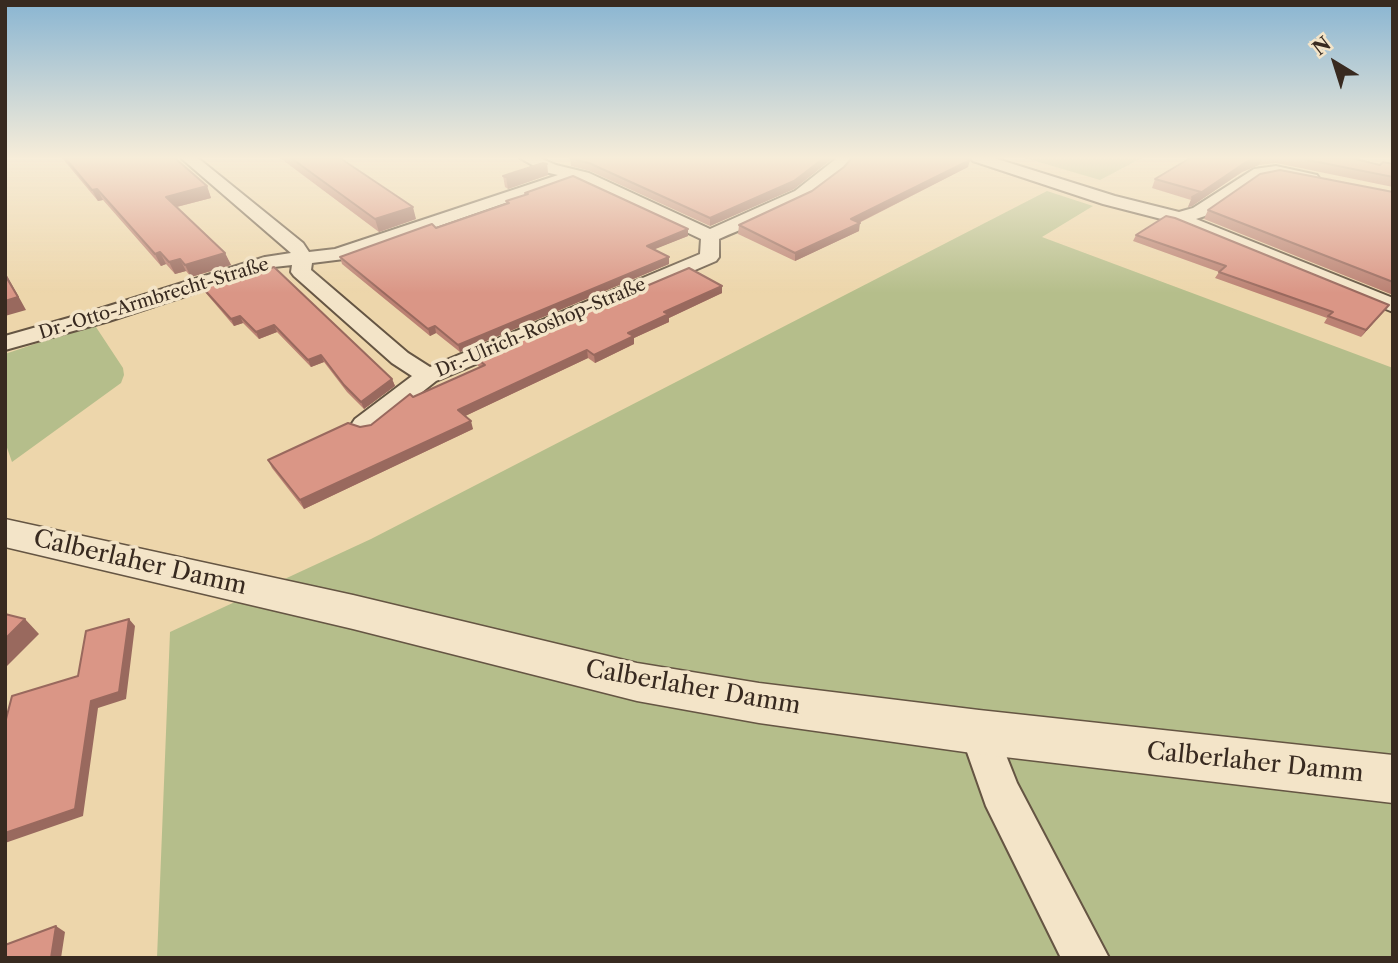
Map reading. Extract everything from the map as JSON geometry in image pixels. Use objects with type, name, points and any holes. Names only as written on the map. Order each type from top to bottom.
[{"type":"street","points":[[243,203],[296,247],[303,257],[301,272],[400,358],[428,376]]},
{"type":"street","name":"Dr.-Otto-Armbrecht-Straße","points":[[5,343],[101,316],[272,261],[337,255],[493,203]]},
{"type":"street","points":[[640,203],[710,236],[783,203]]},
{"type":"street","points":[[1121,203],[1179,218],[1393,306]]},
{"type":"street","points":[[1179,218],[1199,212],[1213,203]]},
{"type":"street","name":"Dr.-Ulrich-Roshop-Straße","points":[[364,425],[428,376],[709,257],[710,236]]},
{"type":"street","name":"Calberlaher Damm","points":[[5,533],[353,612],[637,682],[759,703],[979,732],[1393,779]]},
{"type":"street","points":[[979,732],[1000,792],[1086,958]]},
{"type":"green space","points":[[1024,203],[1084,203],[1093,206],[1042,237],[1393,368],[1393,958],[157,958],[170,632],[371,539]]},
{"type":"green space","points":[[94,324],[123,368],[121,383],[12,462],[5,442],[5,354]]},
{"type":"building","points":[[109,203],[172,203],[225,253],[185,265],[180,259],[169,262],[160,252],[155,254]]},
{"type":"building","points":[[353,203],[407,203],[413,207],[375,219]]},
{"type":"building","points":[[509,203],[631,203],[688,229],[647,246],[669,257],[458,345],[435,326],[428,329],[340,257],[432,224],[436,228]]},
{"type":"building","points":[[677,203],[744,203],[710,218]]},
{"type":"building","points":[[786,203],[883,203],[851,219],[860,223],[795,253],[739,225]]},
{"type":"building","points":[[1218,203],[1393,203],[1393,282],[1208,210]]},
{"type":"building","points":[[1166,216],[1389,305],[1366,330],[1328,316],[1333,312],[1219,272],[1226,266],[1136,235]]},
{"type":"building","points":[[274,267],[392,379],[361,402],[321,355],[308,360],[274,325],[256,332],[240,316],[231,319],[201,286],[242,273],[247,276]]},
{"type":"building","points":[[689,268],[722,286],[664,312],[669,314],[628,333],[634,336],[594,355],[587,350],[458,410],[471,421],[300,500],[268,460],[348,423],[360,427],[371,425],[410,394],[413,397],[485,365],[476,358]]},
{"type":"building","points":[[5,275],[18,297],[5,301]]},
{"type":"building","points":[[5,614],[25,619],[5,639]]},
{"type":"building","points":[[129,619],[119,692],[91,701],[75,809],[5,833],[5,723],[12,696],[78,676],[86,631]]},
{"type":"building","points":[[56,926],[51,958],[5,958],[5,945]]}]
